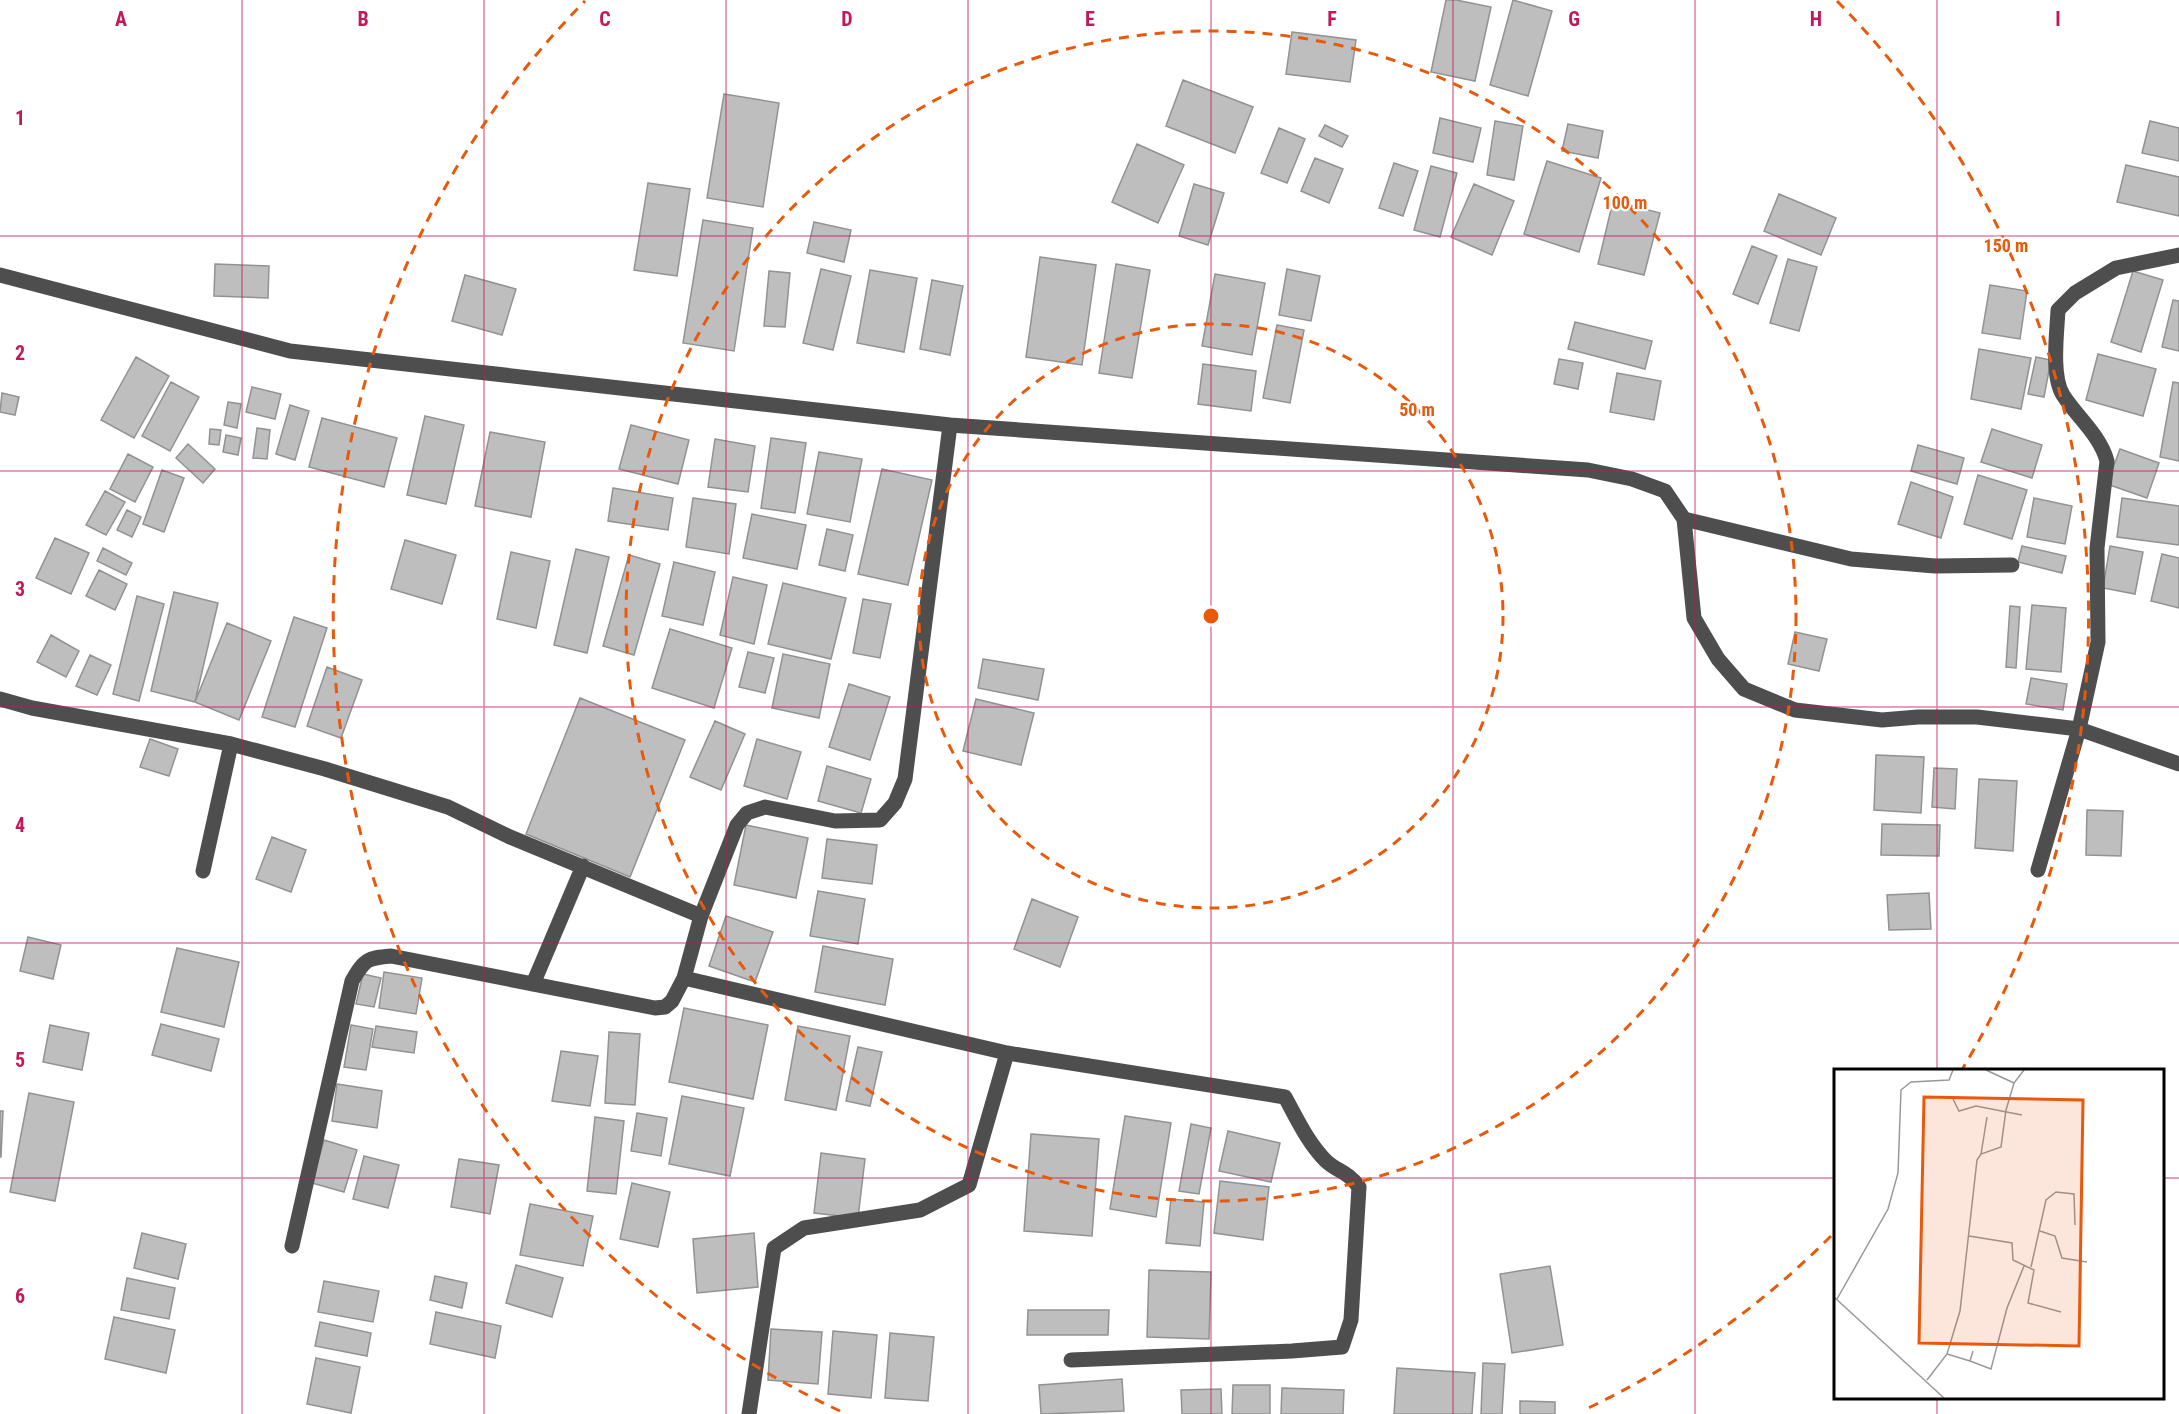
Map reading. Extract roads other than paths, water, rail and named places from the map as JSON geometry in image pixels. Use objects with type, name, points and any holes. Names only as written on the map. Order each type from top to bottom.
[{"type":"street","points":[[2038,870],[2079,729],[2098,642],[2097,548],[2108,461],[2104,449],[2062,393],[2057,370],[2058,310],[2075,293],[2116,268],[2179,255]]},
{"type":"street","points":[[0,274],[290,351],[950,425],[1588,470],[1632,479],[1665,491],[1684,519],[1694,618],[1718,659],[1744,689],[1796,710],[1882,720],[1918,717],[1977,717],[2079,729],[2179,764]]},
{"type":"street","points":[[292,1246],[352,981],[370,958],[391,956],[655,1008],[665,1007],[672,1001],[684,978],[701,916],[736,825],[747,813],[765,807],[835,821],[880,820],[895,803],[905,779],[950,425]]},
{"type":"street","points":[[1684,519],[1851,559],[1935,566],[2012,565]]},
{"type":"street","points":[[0,699],[32,708],[231,744],[325,768],[448,807],[510,837],[701,916]]},
{"type":"street","points":[[203,871],[231,744]]},
{"type":"street","points":[[533,984],[583,866]]},
{"type":"street","points":[[684,978],[1007,1053],[1285,1097],[1306,1136],[1327,1162],[1351,1176],[1359,1187],[1351,1320],[1342,1347],[1071,1360]]},
{"type":"street","points":[[748,1414],[774,1248],[804,1228],[921,1210],[969,1185],[1007,1053]]}]
